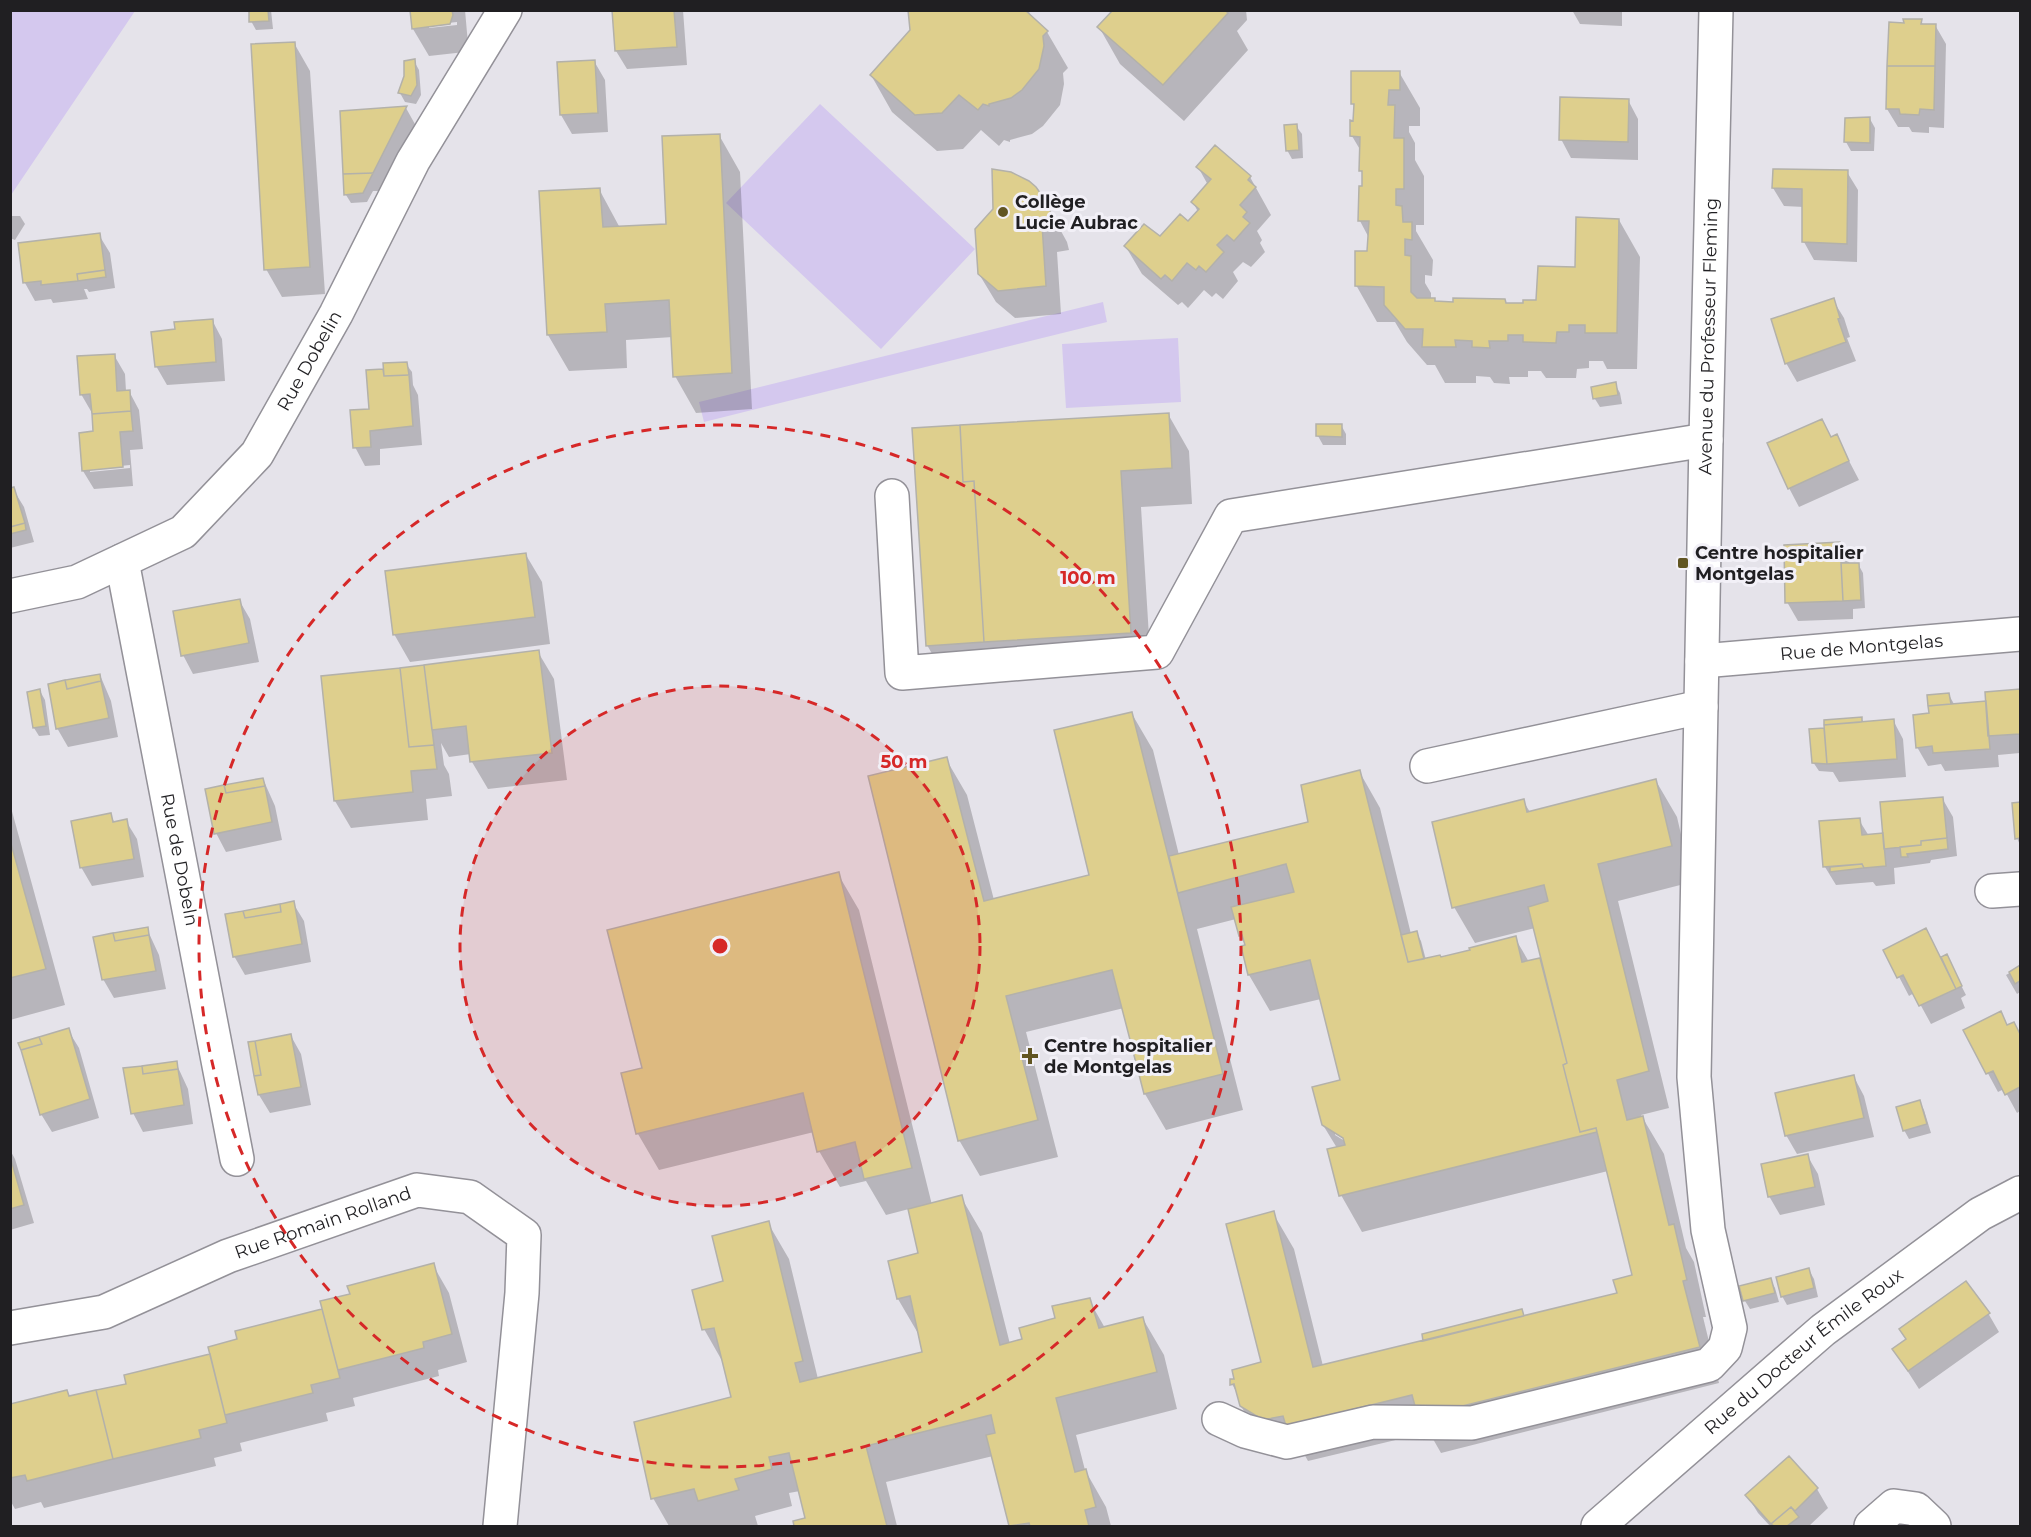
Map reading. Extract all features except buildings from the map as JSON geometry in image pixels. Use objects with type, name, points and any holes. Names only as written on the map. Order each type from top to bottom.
[{"type":"street","name":"Rue Dobelin","points":[[10,596],[77,582],[183,532],[257,454],[336,314],[412,161],[505,10]]},
{"type":"street","name":"Avenue du Professeur Fleming","points":[[1219,1419],[1245,1431],[1287,1442],[1373,1422],[1472,1423],[1709,1365],[1725,1348],[1730,1328],[1707,1230],[1694,1077],[1716,10]]},
{"type":"street","points":[[892,496],[902,673],[1157,652],[1231,516],[1706,440]]},
{"type":"street","name":"Rue de Dobeln","points":[[122,561],[237,1159]]},
{"type":"street","name":"Rue de Montgelas","points":[[1702,661],[2020,634]]},
{"type":"street","points":[[1427,766],[1701,707]]},
{"type":"street","name":"Rue Romain Rolland","points":[[10,1328],[104,1312],[228,1256],[417,1190],[470,1197],[524,1235],[522,1293],[500,1527]]},
{"type":"street","name":"Rue du Docteur Émile Roux","points":[[1598,1527],[1823,1330],[1980,1214],[2020,1193]]},
{"type":"street","points":[[1871,1527],[1894,1506],[1916,1509],[1934,1527]]},
{"type":"shaded area","points":[[10,11],[135,11],[11,195]]},
{"type":"shaded area","points":[[820,104],[975,249],[881,349],[726,203]]},
{"type":"shaded area","points":[[1103,302],[1107,322],[704,422],[699,402]]},
{"type":"shaded area","points":[[1178,338],[1181,402],[1066,408],[1062,344]]},
{"type":"place","name":"Collège Lucie Aubrac","points":[[1003,212]]},
{"type":"place","name":"Centre hospitalier Montgelas","points":[[1683,563]]},
{"type":"place","name":"Centre hospitalier de Montgelas","points":[[1030,1056]]}]
